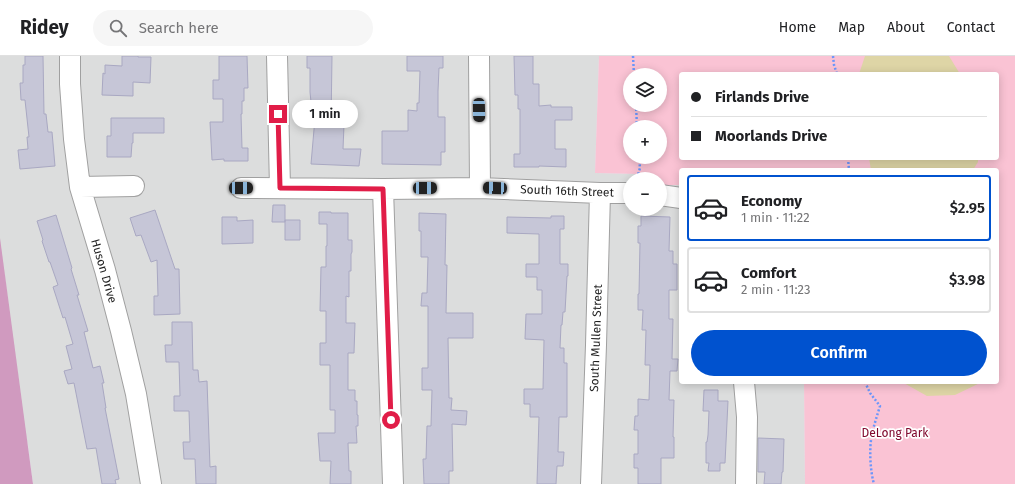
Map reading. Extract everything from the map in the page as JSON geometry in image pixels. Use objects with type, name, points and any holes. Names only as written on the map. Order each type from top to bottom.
[{"type":"street","name":"Huson Drive","points":[[70,56],[70,84],[74,139],[80,187],[104,270],[136,394],[151,484]]},
{"type":"street","points":[[277,56],[280,188]]},
{"type":"street","points":[[479,56],[480,188]]},
{"type":"street","points":[[80,187],[134,186]]},
{"type":"street","name":"South 16th Street","points":[[241,188],[480,188],[623,192]]},
{"type":"street","points":[[383,189],[393,484]]},
{"type":"street","name":"South Mullen Street","points":[[591,484],[600,192]]},
{"type":"street","points":[[667,196],[679,198]]},
{"type":"street","points":[[744,384],[747,417],[746,484]]},
{"type":"path","points":[[633,56],[634,68]]},
{"type":"path","points":[[833,56],[836,72]]},
{"type":"path","points":[[867,384],[870,393],[880,406],[872,435],[871,456],[874,484]]},
{"type":"shaded area","points":[[0,56],[599,56],[595,173],[623,174],[623,216],[667,216],[667,185],[679,185],[679,384],[804,384],[805,484],[33,484],[28,445],[0,330]]},
{"type":"shaded area","points":[[865,56],[949,56],[959,72],[860,72]]},
{"type":"shaded area","points":[[869,160],[978,160],[974,168],[871,168]]},
{"type":"shaded area","points":[[0,238],[33,484],[0,484]]},
{"type":"shaded area","points":[[906,384],[978,384],[955,395],[927,396]]},
{"type":"green space","name":"DeLong Park","points":[[599,56],[1015,56],[1015,484],[805,484],[804,384],[999,384],[999,168],[679,168],[679,185],[667,185],[667,172],[595,173]]},
{"type":"building","points":[[25,56],[43,56],[44,114],[46,114],[48,132],[52,132],[55,166],[20,169],[18,150],[28,149],[27,137],[29,137],[25,100],[21,100],[20,83],[23,83],[23,65],[25,65]]},
{"type":"building","points":[[122,56],[151,57],[150,83],[133,82],[133,96],[102,95],[105,65],[122,66]]},
{"type":"building","points":[[219,56],[247,56],[248,88],[244,88],[244,101],[242,101],[241,114],[242,148],[248,148],[248,161],[224,161],[224,159],[212,160],[210,122],[223,122],[223,99],[213,99],[213,80],[219,80]]},
{"type":"building","points":[[307,56],[332,56],[331,124],[344,125],[343,149],[361,149],[359,166],[311,164],[315,118],[312,118],[310,68],[307,68]]},
{"type":"building","points":[[407,56],[443,56],[443,68],[439,68],[438,91],[438,117],[445,117],[445,152],[441,152],[441,165],[382,164],[382,131],[408,131],[408,110],[417,111],[417,103],[419,103],[420,71],[407,71]]},
{"type":"building","points":[[514,56],[533,56],[533,84],[539,84],[539,106],[551,105],[551,107],[572,107],[572,120],[555,120],[555,149],[566,149],[566,167],[514,167],[514,154],[520,154],[520,109],[518,109],[518,95],[515,95]]},
{"type":"building","points":[[111,118],[164,118],[164,133],[133,133],[131,157],[107,157],[107,136],[111,136]]},
{"type":"building","points":[[273,205],[285,205],[285,222],[272,222]]},
{"type":"building","points":[[155,210],[175,269],[179,269],[180,314],[154,315],[154,296],[158,296],[157,260],[151,262],[141,235],[136,236],[130,218]]},
{"type":"building","points":[[319,212],[348,213],[348,240],[352,240],[351,271],[349,271],[349,297],[346,296],[346,323],[355,323],[354,353],[348,353],[348,390],[355,390],[358,426],[356,426],[357,443],[348,443],[351,484],[330,484],[331,461],[320,461],[318,433],[335,433],[335,410],[330,410],[330,365],[320,365],[320,343],[326,343],[326,311],[320,311],[321,267],[326,267],[327,224],[319,224]]},
{"type":"building","points":[[419,213],[446,214],[446,313],[473,313],[473,338],[448,338],[449,398],[452,398],[451,410],[467,411],[466,425],[452,424],[453,471],[449,471],[449,484],[424,484],[423,459],[426,459],[427,426],[431,426],[432,390],[422,390],[422,368],[428,368],[428,306],[421,306],[422,293],[427,293],[428,257],[421,257]]},
{"type":"building","points":[[56,215],[72,268],[71,269],[79,295],[77,295],[88,331],[84,332],[93,368],[100,366],[104,383],[102,383],[105,408],[119,479],[115,480],[116,484],[102,484],[96,448],[87,449],[74,383],[68,384],[64,371],[72,369],[66,346],[73,344],[65,317],[63,318],[53,287],[58,285],[42,241],[43,240],[37,221]]},
{"type":"building","points":[[551,216],[564,216],[564,229],[560,229],[560,264],[568,264],[565,312],[563,312],[561,325],[560,348],[564,348],[564,363],[567,363],[567,417],[559,417],[558,452],[564,452],[563,466],[557,466],[556,484],[537,484],[539,417],[530,417],[530,404],[524,404],[524,389],[543,389],[544,340],[525,339],[526,314],[542,314],[542,290],[537,290],[537,277],[526,277],[526,264],[539,264],[539,234],[507,233],[507,217],[551,218]]},
{"type":"building","points":[[641,216],[670,217],[669,251],[673,251],[673,264],[677,264],[677,290],[669,290],[669,319],[673,319],[672,359],[678,359],[677,371],[670,371],[669,400],[674,400],[674,458],[661,458],[661,484],[638,484],[638,468],[634,468],[634,454],[638,454],[638,430],[634,430],[635,416],[638,416],[638,399],[649,400],[650,365],[645,365],[646,330],[642,330],[643,310],[638,310],[640,243],[638,243],[638,226],[641,226]]},
{"type":"building","points":[[222,217],[237,217],[237,221],[253,220],[253,243],[222,244]]},
{"type":"building","points":[[285,220],[300,220],[300,240],[285,240]]},
{"type":"building","points":[[172,322],[192,322],[193,370],[198,370],[199,382],[207,381],[210,467],[216,466],[216,484],[196,484],[195,459],[184,459],[183,442],[190,442],[189,411],[174,411],[174,396],[180,396],[179,362],[166,362],[165,345],[172,345]]},
{"type":"building","points":[[704,390],[718,390],[718,401],[728,401],[725,463],[720,463],[720,471],[708,471],[709,463],[706,463],[706,442],[708,435],[709,411],[703,411]]},
{"type":"building","points":[[758,438],[784,439],[781,484],[764,484],[765,472],[758,472]]},
{"type":"route","points":[[278,114],[280,188],[383,189],[391,420]]}]
